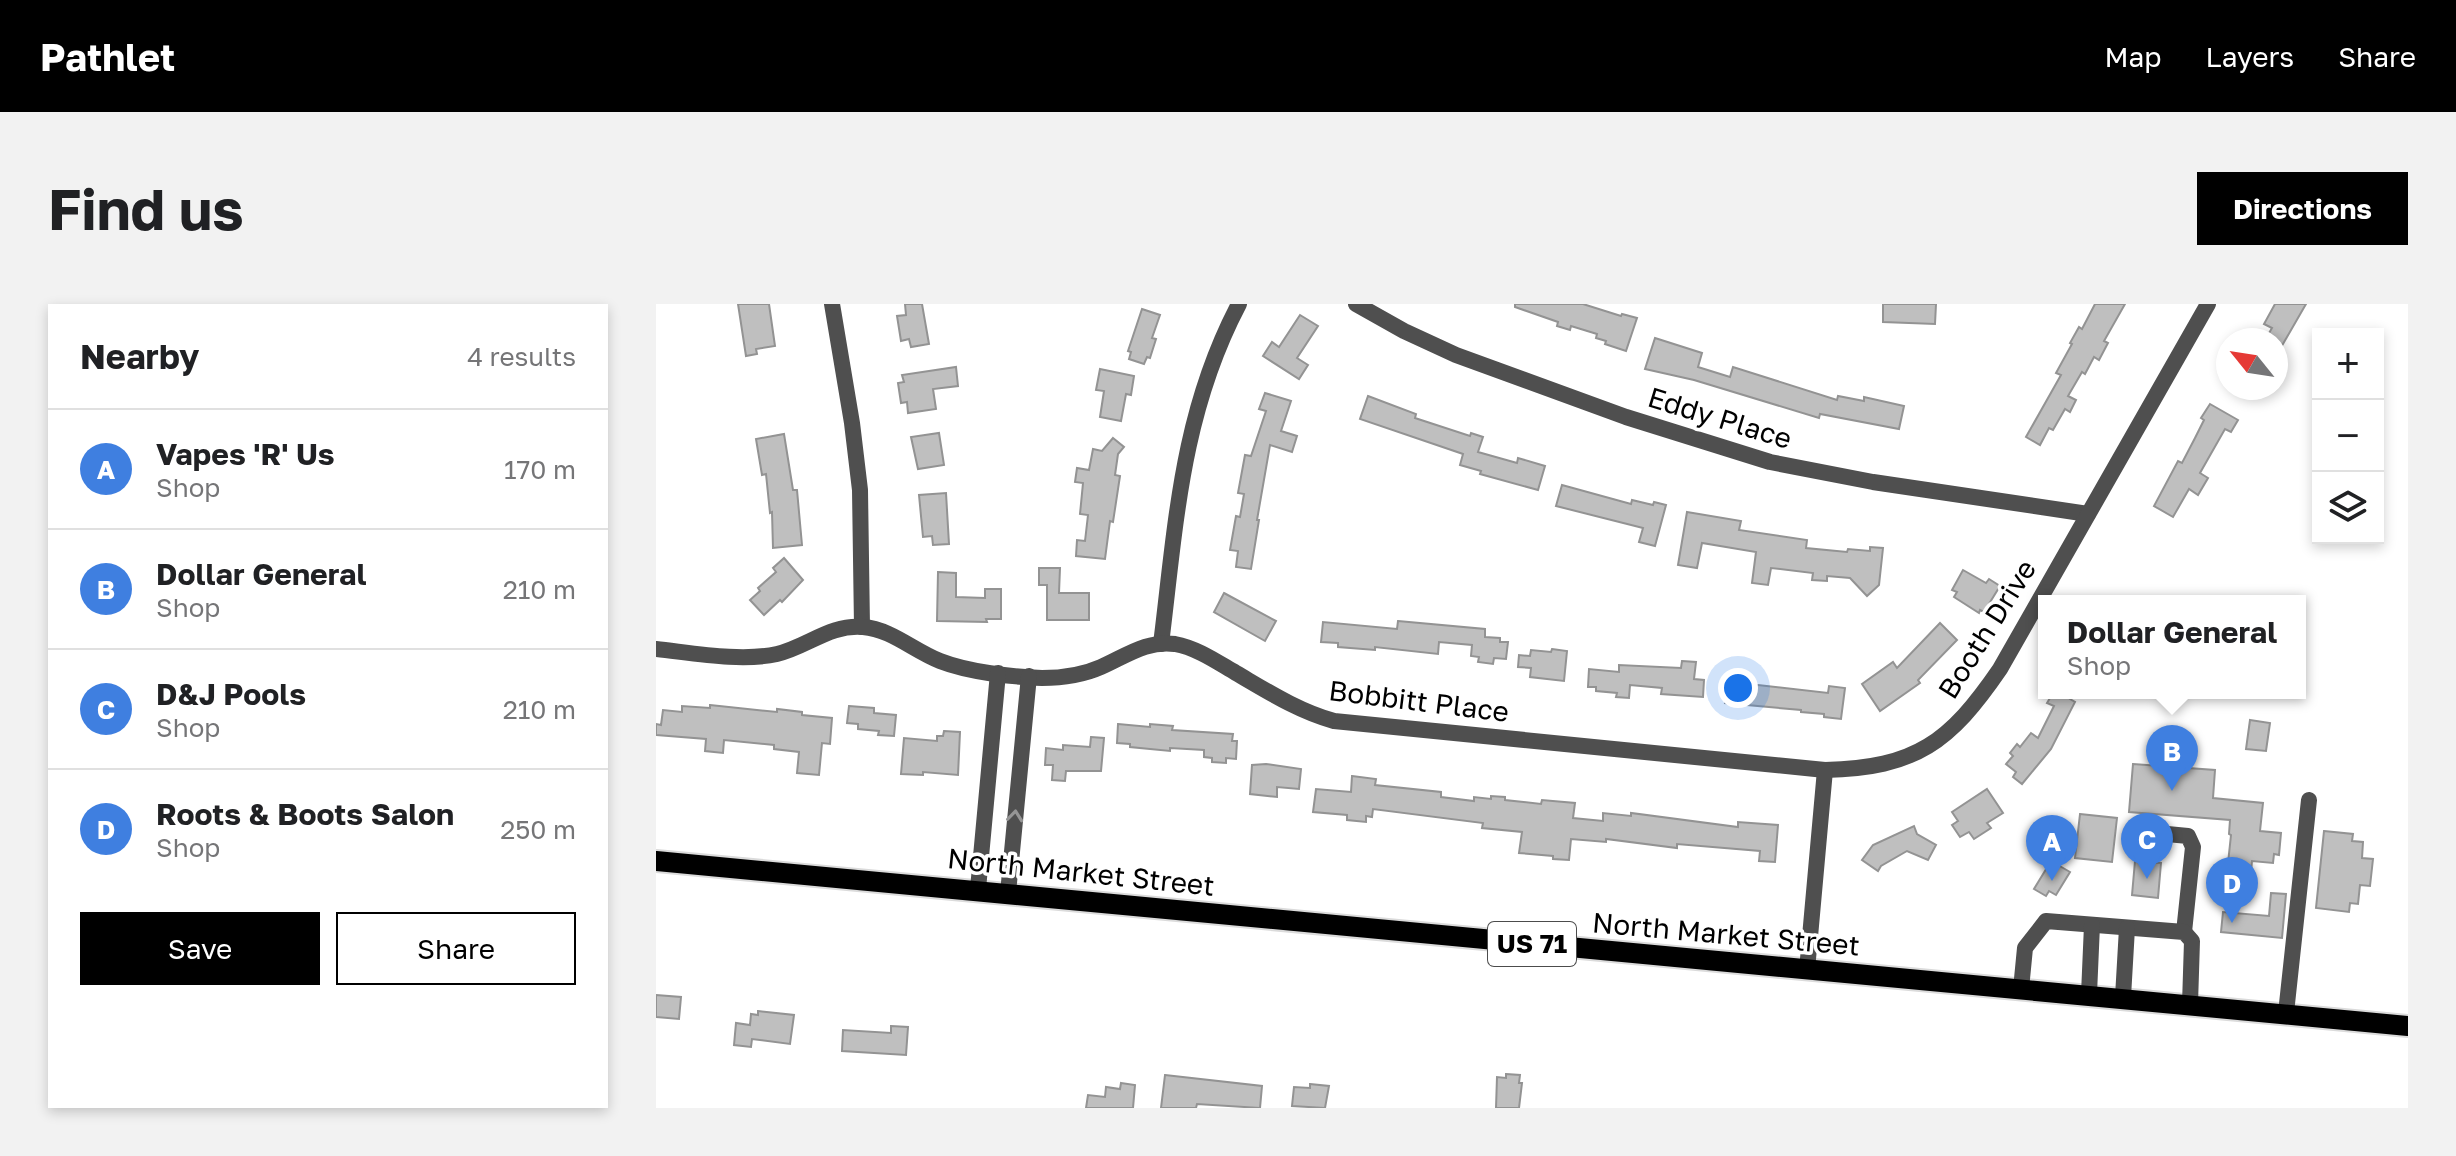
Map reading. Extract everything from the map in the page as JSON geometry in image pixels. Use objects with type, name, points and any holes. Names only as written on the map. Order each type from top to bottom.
[{"type":"main road","name":"North Market Street","points":[[656,861],[2408,1026]]},
{"type":"street","points":[[832,304],[858,468],[862,627]]},
{"type":"street","points":[[656,649],[760,657],[787,651],[830,631],[862,627],[876,629],[942,662],[1041,678],[1100,668],[1135,650],[1161,644],[1179,489],[1192,428],[1219,348],[1239,304]]},
{"type":"street","name":"Eddy Place","points":[[1356,304],[1456,355],[1626,417],[1770,462],[1873,482],[2088,514]]},
{"type":"street","name":"Booth Drive","points":[[2042,595],[2208,304]]},
{"type":"street","name":"Booth Drive","points":[[1825,770],[1874,767],[1907,758],[1936,742],[1961,721],[1978,700],[2000,669],[2038,602]]},
{"type":"street","name":"Bobbitt Place","points":[[1161,644],[1185,646],[1305,711],[1334,721],[1825,770]]},
{"type":"street","points":[[978,889],[998,673]]},
{"type":"street","points":[[1008,893],[1029,676]]},
{"type":"street","points":[[1807,970],[1825,770]]},
{"type":"street","points":[[2286,1013],[2309,800]]},
{"type":"street","points":[[2136,831],[2188,836],[2192,841],[2184,932]]},
{"type":"street","points":[[2021,989],[2025,948],[2046,921],[2184,932],[2192,941],[2190,1004]]},
{"type":"street","points":[[2089,994],[2092,925]]},
{"type":"street","points":[[2123,997],[2127,928]]},
{"type":"building","points":[[738,304],[769,304],[775,346],[756,349],[757,354],[746,356]]},
{"type":"building","points":[[905,304],[922,304],[929,344],[911,347],[909,339],[901,341],[897,316],[906,315]]},
{"type":"building","points":[[1515,304],[1583,304],[1637,318],[1626,351],[1605,344],[1606,341],[1596,338],[1597,334],[1571,326],[1570,330],[1557,326],[1558,322],[1515,307]]},
{"type":"building","points":[[1883,304],[1936,304],[1935,324],[1883,322]]},
{"type":"building","points":[[2095,304],[2125,304],[2104,341],[2108,343],[2099,360],[2094,357],[2068,396],[2076,400],[2070,412],[2065,409],[2040,445],[2026,437],[2061,375],[2056,373],[2070,343],[2079,327],[2082,329]]},
{"type":"building","points":[[2275,304],[2306,304],[2288,335],[2288,328],[2272,328],[2264,324]]},
{"type":"building","points":[[1142,309],[1160,315],[1152,338],[1156,339],[1150,358],[1147,357],[1144,364],[1129,359],[1131,352],[1128,351]]},
{"type":"building","points":[[1300,315],[1318,326],[1297,358],[1308,365],[1299,379],[1263,356],[1272,342],[1279,347]]},
{"type":"building","points":[[1655,338],[1702,353],[1698,367],[1730,377],[1733,367],[1837,400],[1838,396],[1864,401],[1864,397],[1904,406],[1899,429],[1820,414],[1819,418],[1694,380],[1645,369]]},
{"type":"building","points":[[956,367],[958,386],[933,389],[936,409],[908,413],[907,402],[901,403],[898,383],[904,382],[902,375]]},
{"type":"building","points":[[1100,369],[1134,376],[1131,395],[1126,394],[1121,421],[1100,417],[1104,391],[1096,390]]},
{"type":"building","points":[[1265,393],[1291,401],[1281,431],[1297,436],[1292,452],[1270,445],[1251,569],[1236,567],[1238,551],[1230,550],[1236,516],[1240,517],[1244,494],[1238,493],[1245,455],[1251,456],[1266,411],[1259,409]]},
{"type":"building","points":[[1368,396],[1416,414],[1415,418],[1470,436],[1471,433],[1483,437],[1478,452],[1517,463],[1518,458],[1545,466],[1538,490],[1480,474],[1481,471],[1460,465],[1463,454],[1360,419]]},
{"type":"building","points":[[2210,404],[2238,420],[2231,432],[2225,429],[2200,473],[2208,478],[2198,495],[2189,489],[2173,517],[2154,506],[2178,461],[2182,463]]},
{"type":"building","points":[[939,433],[944,465],[918,469],[911,437]]},
{"type":"building","points":[[784,434],[793,490],[797,490],[802,545],[773,548],[772,512],[756,439]]},
{"type":"building","points":[[1113,438],[1124,447],[1118,454],[1115,475],[1120,476],[1105,559],[1076,556],[1077,540],[1085,541],[1088,515],[1080,514],[1083,483],[1075,482],[1077,468],[1089,470],[1093,449],[1102,451]]},
{"type":"building","points":[[1562,485],[1631,504],[1632,500],[1666,505],[1655,546],[1639,542],[1643,528],[1556,506]]},
{"type":"building","points":[[946,493],[949,544],[933,545],[932,536],[923,537],[919,495]]},
{"type":"building","points":[[1687,512],[1741,521],[1739,530],[1807,540],[1806,548],[1847,552],[1848,549],[1870,551],[1870,547],[1883,548],[1879,585],[1867,596],[1850,578],[1827,576],[1827,581],[1812,580],[1813,573],[1771,568],[1768,585],[1752,583],[1756,552],[1702,543],[1697,568],[1678,565]]},
{"type":"building","points":[[784,558],[803,580],[764,615],[750,600],[776,572],[773,568]]},
{"type":"building","points":[[1039,568],[1060,568],[1059,593],[1089,593],[1089,620],[1047,620],[1047,585],[1039,585]]},
{"type":"building","points":[[1963,570],[1986,583],[1989,579],[2000,586],[1984,612],[1980,610],[1979,613],[1954,597],[1957,592],[1952,590]]},
{"type":"building","points":[[938,572],[956,573],[956,597],[985,598],[985,589],[1001,589],[1001,619],[986,619],[987,622],[937,621]]},
{"type":"building","points":[[1224,593],[1276,621],[1265,641],[1214,612]]},
{"type":"building","points":[[1398,621],[1485,629],[1485,637],[1508,642],[1506,659],[1494,658],[1493,664],[1478,662],[1479,657],[1471,656],[1472,645],[1439,642],[1438,654],[1375,647],[1375,650],[1338,647],[1338,643],[1321,642],[1323,622],[1397,629]]},
{"type":"building","points":[[1940,623],[1957,640],[1918,680],[1920,683],[1880,711],[1862,684],[1893,662],[1897,668]]},
{"type":"building","points":[[1552,649],[1567,651],[1564,681],[1530,677],[1531,668],[1518,667],[1519,655],[1530,656],[1531,650],[1551,652]]},
{"type":"building","points":[[1682,661],[1696,662],[1694,679],[1704,680],[1703,697],[1661,694],[1662,688],[1630,685],[1629,698],[1616,697],[1617,693],[1588,687],[1589,669],[1619,672],[1619,665],[1681,668]]},
{"type":"building","points":[[1740,683],[1828,693],[1829,686],[1845,688],[1841,719],[1801,710],[1725,703],[1727,687],[1739,688]]},
{"type":"building","points":[[2049,699],[2075,702],[2051,749],[2022,784],[2013,777],[2016,772],[2006,764],[2017,744],[2020,747],[2031,733],[2038,738],[2054,706],[2047,703]]},
{"type":"building","points":[[710,705],[777,712],[777,709],[832,718],[830,744],[822,743],[819,775],[797,773],[799,752],[774,749],[774,745],[724,740],[723,753],[705,751],[706,739],[656,735],[656,724],[661,725],[663,710],[682,712],[682,706],[710,708]]},
{"type":"building","points":[[849,706],[874,708],[874,713],[896,715],[894,736],[878,735],[879,731],[858,729],[858,724],[847,723]]},
{"type":"building","points":[[2250,720],[2270,723],[2266,751],[2246,749]]},
{"type":"building","points":[[1118,724],[1173,726],[1172,730],[1233,734],[1232,741],[1237,741],[1236,759],[1226,758],[1226,763],[1212,762],[1212,758],[1204,757],[1204,750],[1130,747],[1130,744],[1117,743]]},
{"type":"building","points":[[944,731],[960,732],[958,775],[901,774],[904,738],[937,741],[937,736],[943,736]]},
{"type":"building","points":[[1091,737],[1104,738],[1101,771],[1066,771],[1065,781],[1052,780],[1053,765],[1045,765],[1046,748],[1063,750],[1063,745],[1090,747]]},
{"type":"building","points":[[2133,764],[2215,770],[2213,798],[2263,803],[2260,831],[2281,833],[2279,855],[2274,854],[2273,863],[2252,861],[2250,885],[2226,882],[2230,820],[2129,812]]},
{"type":"building","points":[[1252,765],[1301,769],[1299,789],[1277,787],[1277,797],[1250,794]]},
{"type":"building","points":[[1352,776],[1376,779],[1375,785],[1441,792],[1441,797],[1474,801],[1474,797],[1491,799],[1491,796],[1541,804],[1542,800],[1575,803],[1573,818],[1603,821],[1603,813],[1631,816],[1631,813],[1738,827],[1738,822],[1778,825],[1775,862],[1759,861],[1760,851],[1677,844],[1677,848],[1606,839],[1606,842],[1571,839],[1569,860],[1553,859],[1553,856],[1519,853],[1522,832],[1482,828],[1483,823],[1373,809],[1372,817],[1366,816],[1366,822],[1347,820],[1347,815],[1313,812],[1316,789],[1351,792]]},
{"type":"building","points":[[1987,789],[2003,813],[1987,823],[1991,828],[1974,839],[1969,832],[1960,837],[1952,825],[1958,821],[1952,812]]},
{"type":"building","points":[[2080,814],[2117,818],[2112,862],[2075,858]]},
{"type":"building","points":[[1914,826],[1917,834],[1936,845],[1928,860],[1907,851],[1881,866],[1878,871],[1862,860],[1873,845]]},
{"type":"building","points":[[2324,831],[2353,834],[2352,841],[2363,842],[2362,858],[2373,859],[2370,886],[2360,885],[2358,904],[2350,903],[2349,912],[2316,908]]},
{"type":"building","points":[[2051,861],[2070,872],[2056,895],[2049,891],[2046,896],[2034,889]]},
{"type":"building","points":[[2135,861],[2161,863],[2158,898],[2132,895]]},
{"type":"building","points":[[2271,893],[2286,894],[2282,938],[2221,932],[2223,912],[2269,916]]},
{"type":"building","points":[[656,995],[681,997],[679,1019],[656,1017]]},
{"type":"building","points":[[758,1011],[794,1015],[790,1044],[752,1039],[751,1047],[734,1045],[736,1023],[750,1025],[751,1014],[758,1015]]},
{"type":"building","points":[[891,1026],[908,1027],[906,1055],[842,1051],[843,1030],[891,1033]]},
{"type":"building","points":[[1506,1074],[1520,1075],[1519,1108],[1496,1108],[1497,1077],[1506,1078]]},
{"type":"building","points":[[1165,1075],[1262,1086],[1260,1108],[1197,1104],[1196,1108],[1161,1108]]},
{"type":"building","points":[[1121,1083],[1135,1085],[1133,1108],[1086,1108],[1088,1095],[1105,1097],[1106,1087],[1120,1089]]},
{"type":"building","points":[[1310,1084],[1329,1086],[1325,1108],[1292,1106],[1294,1087],[1310,1088]]},
{"type":"place","name":"Dollar General","points":[[2172,791]]},
{"type":"place","name":"D&J Pools","points":[[2147,879]]},
{"type":"place","name":"Vapes 'R' Us","points":[[2052,881]]},
{"type":"place","name":"Roots & Boots Salon","points":[[2232,923]]}]
